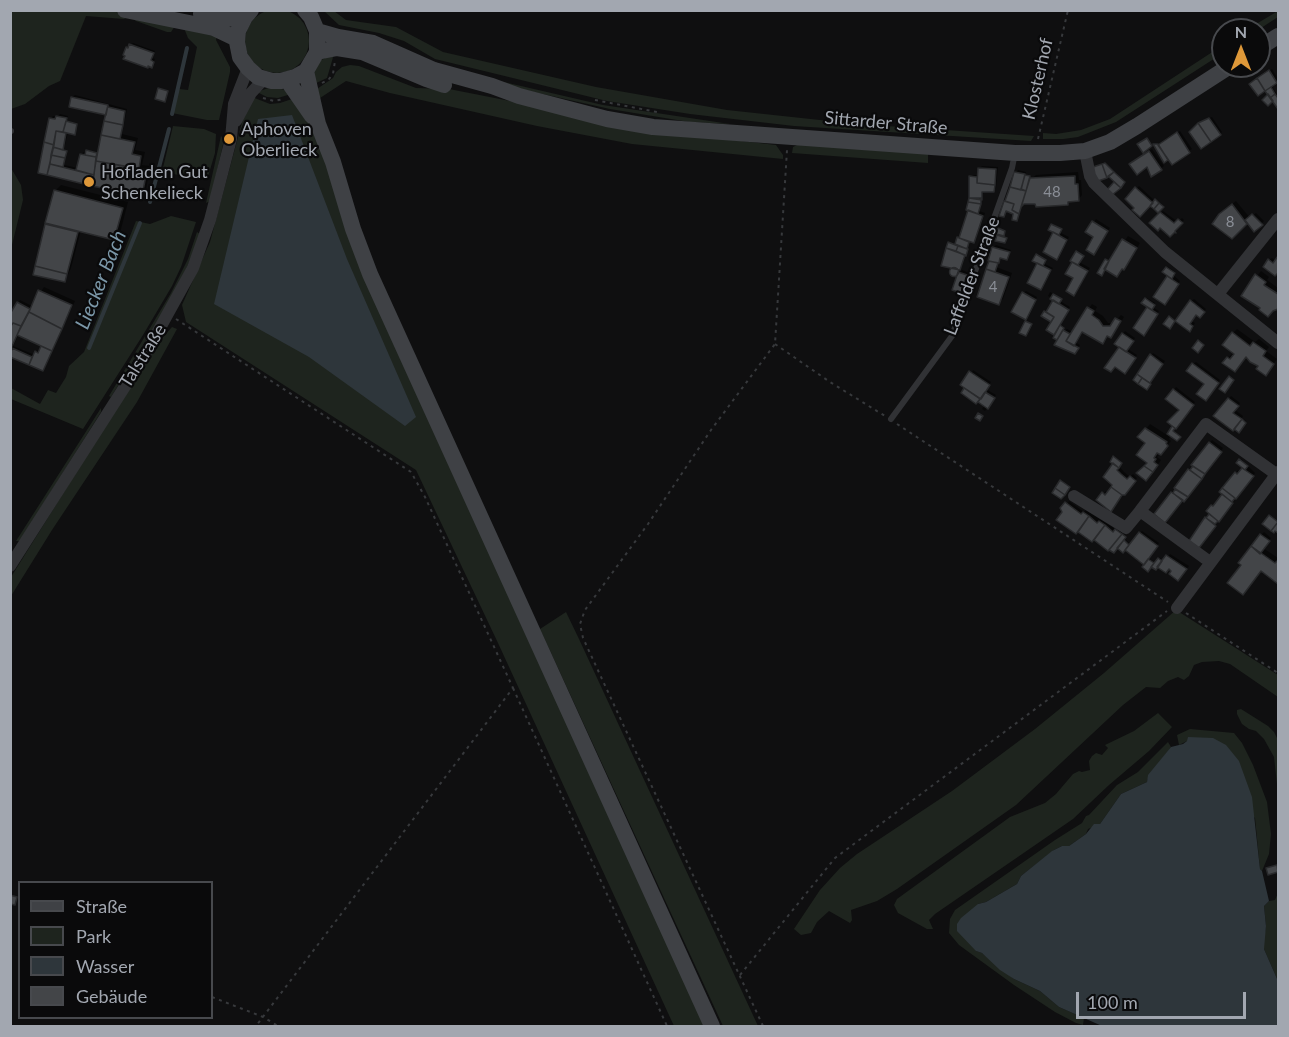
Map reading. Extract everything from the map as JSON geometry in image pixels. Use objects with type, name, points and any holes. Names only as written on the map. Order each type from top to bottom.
[{"type":"main road","points":[[125,10],[214,27],[237,39]]},
{"type":"main road","points":[[182,10],[225,19],[248,14]]},
{"type":"main road","points":[[303,92],[306,70],[317,52],[317,30],[305,10]]},
{"type":"main road","points":[[248,14],[238,30],[237,39],[239,52],[248,68],[264,79],[287,80],[306,70]]},
{"type":"main road","name":"Sittarder Straße","points":[[317,30],[330,35],[373,43],[434,70],[519,96],[607,119],[653,127],[1015,153],[1085,151],[1110,141],[1137,126],[1211,78]]},
{"type":"main road","name":"Sittarder Straße","points":[[317,52],[338,48],[362,52],[444,85],[491,94],[519,96]]},
{"type":"main road","points":[[287,80],[303,92],[318,124],[370,274],[712,1026]]},
{"type":"street","name":"Talstraße","points":[[10,566],[169,315],[193,268],[206,234],[226,160],[233,128],[234,104],[248,68]]},
{"type":"street","name":"Talstraße","points":[[233,128],[251,93],[264,79]]},
{"type":"street","points":[[1085,151],[1090,176],[1094,183],[1165,252],[1278,342]]},
{"type":"street","points":[[1218,294],[1278,219]]},
{"type":"street","points":[[1074,496],[1126,528],[1206,424],[1277,473],[1176,607]]},
{"type":"street","points":[[1140,511],[1210,562]]},
{"type":"lane","name":"Laffelder Straße","points":[[891,419],[952,336],[1012,168],[1015,153]]},
{"type":"path","name":"Klosterhof","points":[[1035,154],[1068,10]]},
{"type":"path","points":[[251,93],[263,99],[274,100],[303,92],[329,79],[333,74],[338,48]]},
{"type":"path","points":[[590,100],[658,112]]},
{"type":"path","points":[[763,1026],[583,638],[580,624],[585,610],[648,524],[711,430],[775,344],[787,167],[787,135]]},
{"type":"path","points":[[169,315],[411,472],[425,497],[667,1026]]},
{"type":"path","points":[[775,344],[1278,673]]},
{"type":"path","points":[[740,976],[835,858],[1176,607]]},
{"type":"path","points":[[256,1026],[513,688]]},
{"type":"path","points":[[213,997],[263,1017],[278,1026]]},
{"type":"green space","points":[[271,9],[283,9],[300,18],[307,29],[309,41],[307,53],[300,64],[283,73],[271,73],[259,68],[250,59],[245,47],[245,35],[250,23],[259,14]]},
{"type":"green space","points":[[11,11],[111,11],[218,32],[216,40],[230,67],[219,120],[172,113],[179,89],[188,90],[197,47],[188,38],[184,28],[175,26],[171,32],[167,32],[136,21],[130,15],[124,19],[86,16],[60,81],[49,86],[25,104],[11,109]]},
{"type":"green space","points":[[324,11],[334,11],[346,20],[396,27],[443,52],[596,87],[727,110],[857,124],[1034,136],[1031,141],[794,126],[690,114],[607,101],[435,59],[404,41],[339,25]]},
{"type":"green space","points":[[1278,11],[1278,17],[1271,22],[1271,18],[1266,18]]},
{"type":"green space","points":[[1211,53],[1211,61],[1116,122],[1078,137],[1043,139],[1043,133],[1056,134],[1081,130],[1110,119]]},
{"type":"green space","points":[[334,54],[327,78],[312,85],[312,74],[321,60]]},
{"type":"green space","points":[[433,64],[603,105],[730,124],[689,122],[610,109],[453,74]]},
{"type":"green space","points":[[359,66],[416,88],[449,89],[673,133],[776,145],[783,159],[632,144],[537,126],[346,81],[317,100],[314,91],[333,78],[342,67]]},
{"type":"green space","points":[[271,87],[286,90],[291,94],[278,98],[267,97],[257,92]]},
{"type":"green space","points":[[252,97],[270,104],[295,98],[310,125],[710,1026],[674,1026],[416,470],[186,322],[182,305],[210,242],[245,111]]},
{"type":"green space","points":[[173,126],[204,129],[216,134],[215,153],[207,180],[162,172]]},
{"type":"green space","points":[[221,136],[224,140],[210,201],[206,203]]},
{"type":"green space","points":[[799,144],[928,154],[928,163],[792,153],[793,147]]},
{"type":"green space","points":[[11,168],[21,185],[23,200],[11,249]]},
{"type":"green space","points":[[171,216],[196,222],[181,267],[143,335],[83,429],[11,399],[11,388],[40,404],[48,390],[56,393],[66,377],[69,366],[84,352],[136,221],[150,224]]},
{"type":"green space","points":[[197,232],[200,234],[188,265],[164,311],[111,397],[109,396],[171,293],[188,259]]},
{"type":"green space","points":[[172,327],[177,329],[137,402],[11,596],[11,577],[155,346]]},
{"type":"green space","points":[[101,408],[101,412],[20,541],[16,541]]},
{"type":"green space","points":[[1176,610],[1278,675],[1278,697],[1230,664],[1219,661],[1194,665],[1189,676],[1184,680],[1178,677],[1168,681],[1160,688],[1146,687],[1123,705],[1016,805],[897,889],[877,901],[851,910],[850,923],[829,911],[817,922],[811,933],[801,935],[794,929],[820,890],[840,868],[857,854],[952,791],[1035,729]]},
{"type":"green space","points":[[566,612],[758,1026],[723,1026],[540,629]]},
{"type":"green space","points":[[1241,709],[1268,726],[1278,740],[1278,793],[1274,757],[1264,739],[1256,731],[1242,724],[1237,714],[1237,710]]},
{"type":"green space","points":[[1158,713],[1172,727],[1149,751],[1073,819],[935,914],[929,920],[933,929],[927,929],[898,913],[894,905],[897,899],[1010,817],[1045,803],[1073,774],[1090,770],[1089,761],[1092,756],[1096,753],[1102,755],[1108,748],[1105,745],[1134,731]]},
{"type":"green space","points":[[1190,729],[1234,733],[1242,743],[1267,802],[1271,834],[1269,854],[1262,871],[1255,818],[1187,741],[1179,745],[1177,735]]},
{"type":"green space","points":[[1168,742],[1171,747],[1149,775],[1147,782],[1121,794],[1100,824],[1088,829],[1086,834],[1069,846],[1062,846],[1054,850],[1021,876],[1017,884],[986,902],[978,904],[976,951],[982,953],[1014,979],[1040,991],[1059,1007],[1084,1018],[1083,1025],[1076,1023],[1014,985],[959,945],[949,933],[950,919],[955,910],[1082,823],[1086,816],[1117,785],[1138,772]]},
{"type":"green space","points":[[1278,893],[1278,981],[1264,949],[1266,926],[1264,906],[1269,901],[1275,900]]},
{"type":"water","points":[[292,115],[347,259],[416,417],[405,426],[309,357],[214,304],[258,119]]},
{"type":"water","points":[[1188,737],[1213,738],[1226,745],[1239,761],[1252,797],[1260,869],[1269,901],[1264,906],[1266,926],[1264,949],[1278,981],[1278,1026],[1102,1026],[1059,1007],[1040,991],[1000,970],[982,953],[976,951],[957,931],[957,924],[961,918],[978,904],[986,902],[1017,884],[1021,876],[1052,851],[1062,846],[1069,846],[1086,834],[1094,824],[1100,824],[1121,794],[1147,782],[1148,775],[1171,747],[1183,744]]},
{"type":"building","points":[[129,44],[154,53],[151,60],[154,62],[152,68],[123,59]]},
{"type":"building","points":[[1271,73],[1277,83],[1265,91],[1257,78],[1271,78]]},
{"type":"building","points":[[1257,78],[1265,91],[1258,96],[1249,84]]},
{"type":"building","points":[[1271,87],[1275,94],[1270,98],[1265,91]]},
{"type":"building","points":[[158,88],[168,91],[165,102],[155,99]]},
{"type":"building","points":[[1268,94],[1273,101],[1268,106],[1262,100]]},
{"type":"building","points":[[1275,94],[1278,98],[1278,109],[1270,98]]},
{"type":"building","points":[[71,97],[108,105],[106,115],[69,107]]},
{"type":"building","points":[[108,105],[108,107],[125,111],[123,125],[104,121]]},
{"type":"building","points":[[56,116],[67,118],[63,132],[56,131],[54,145],[44,142],[49,118],[55,119]]},
{"type":"building","points":[[1209,118],[1221,135],[1211,142],[1198,123]]},
{"type":"building","points":[[66,121],[77,124],[75,135],[63,132]]},
{"type":"building","points":[[104,121],[123,125],[120,139],[101,135]]},
{"type":"building","points":[[1198,123],[1211,142],[1201,149],[1189,132]]},
{"type":"building","points":[[56,131],[66,133],[63,150],[53,147]]},
{"type":"building","points":[[1177,132],[1190,153],[1172,165],[1158,145]]},
{"type":"building","points":[[101,135],[135,142],[132,154],[141,156],[139,169],[96,161]]},
{"type":"building","points":[[1147,138],[1152,146],[1143,153],[1137,144]]},
{"type":"building","points":[[44,142],[54,145],[47,175],[38,173]]},
{"type":"building","points":[[1153,144],[1158,144],[1168,160],[1164,163]]},
{"type":"building","points":[[53,147],[67,151],[65,158],[51,155]]},
{"type":"building","points":[[86,150],[97,153],[96,157],[85,155]]},
{"type":"building","points":[[1149,151],[1162,170],[1151,177],[1147,167],[1137,175],[1129,164]]},
{"type":"building","points":[[80,154],[96,157],[94,175],[76,170]]},
{"type":"building","points":[[51,155],[65,158],[63,167],[50,164]]},
{"type":"building","points":[[96,161],[147,170],[142,196],[92,186]]},
{"type":"building","points":[[1105,163],[1114,172],[1107,178],[1102,164]]},
{"type":"building","points":[[50,164],[94,175],[92,186],[47,175]]},
{"type":"building","points":[[1102,164],[1107,178],[1095,182],[1090,168]]},
{"type":"building","points":[[978,168],[996,169],[995,185],[977,183]]},
{"type":"building","points":[[1014,172],[1025,174],[1021,190],[1010,187]]},
{"type":"building","points":[[1114,172],[1125,182],[1121,188],[1108,176]]},
{"type":"building","points":[[1025,175],[1030,176],[1026,191],[1021,189]]},
{"type":"building","points":[[969,176],[977,177],[977,183],[995,185],[994,192],[982,192],[982,200],[969,198]]},
{"type":"building","points":[[1075,176],[1079,201],[1068,202],[1068,205],[1036,207],[1035,204],[1024,204],[1021,207],[1030,178]]},
{"type":"building","points":[[1114,182],[1121,188],[1112,195],[1106,191]]},
{"type":"building","points":[[1010,187],[1026,191],[1019,214],[1012,210],[1014,204],[1005,201]]},
{"type":"building","points":[[1135,187],[1153,203],[1140,217],[1125,199]]},
{"type":"building","points":[[54,190],[123,208],[114,240],[45,223]]},
{"type":"building","points":[[969,198],[981,198],[981,204],[968,202]]},
{"type":"building","points":[[1155,199],[1159,203],[1154,209],[1150,206]]},
{"type":"building","points":[[1004,201],[1014,204],[1012,210],[1019,214],[1017,221],[1012,220],[1013,214],[1006,211],[1004,217],[999,216]]},
{"type":"building","points":[[968,202],[981,204],[978,214],[966,210]]},
{"type":"building","points":[[1159,203],[1164,207],[1158,213],[1154,209]]},
{"type":"building","points":[[1232,204],[1247,224],[1232,239],[1212,224],[1219,214]]},
{"type":"building","points":[[968,210],[983,216],[974,243],[959,238]]},
{"type":"building","points":[[1160,212],[1174,223],[1178,219],[1183,223],[1170,237],[1160,228],[1158,231],[1149,223]]},
{"type":"building","points":[[1252,214],[1263,225],[1254,232],[1245,220]]},
{"type":"building","points":[[1092,221],[1108,231],[1094,255],[1086,250],[1093,237],[1085,232]]},
{"type":"building","points":[[45,224],[78,232],[67,274],[35,266]]},
{"type":"building","points":[[1051,224],[1062,229],[1059,235],[1048,230]]},
{"type":"building","points":[[998,228],[1005,231],[1004,236],[996,234]]},
{"type":"building","points":[[1053,232],[1067,240],[1057,260],[1043,252]]},
{"type":"building","points":[[997,235],[1007,238],[1005,243],[995,241]]},
{"type":"building","points":[[957,237],[969,242],[967,249],[955,244]]},
{"type":"building","points":[[1122,239],[1137,248],[1117,277],[1104,269]]},
{"type":"building","points":[[948,242],[958,246],[956,251],[946,248]]},
{"type":"building","points":[[958,246],[968,249],[966,256],[956,251]]},
{"type":"building","points":[[992,247],[1010,252],[1007,260],[1000,258],[999,263],[988,261]]},
{"type":"building","points":[[946,248],[965,255],[960,270],[941,266]]},
{"type":"building","points":[[1076,251],[1084,256],[1078,265],[1070,261]]},
{"type":"building","points":[[1036,254],[1046,260],[1043,266],[1032,261]]},
{"type":"building","points":[[1278,256],[1278,273],[1275,276],[1263,267],[1268,259],[1273,263]]},
{"type":"building","points":[[1105,259],[1109,261],[1102,276],[1097,273]]},
{"type":"building","points":[[989,261],[998,263],[995,272],[986,269]]},
{"type":"building","points":[[1072,262],[1088,271],[1074,296],[1066,291],[1073,278],[1065,274]]},
{"type":"building","points":[[1037,263],[1051,270],[1041,290],[1027,283]]},
{"type":"building","points":[[35,266],[67,274],[65,282],[33,275]]},
{"type":"building","points":[[1166,267],[1175,273],[1172,279],[1162,272]]},
{"type":"building","points":[[954,268],[958,272],[954,276],[950,272]]},
{"type":"building","points":[[986,269],[1009,277],[999,305],[977,297]]},
{"type":"building","points":[[958,272],[967,275],[961,293],[952,290]]},
{"type":"building","points":[[1255,274],[1266,282],[1264,285],[1278,294],[1278,309],[1268,317],[1259,310],[1260,308],[1241,296]]},
{"type":"building","points":[[1167,276],[1179,284],[1165,305],[1153,297]]},
{"type":"building","points":[[38,290],[72,305],[62,329],[29,312]]},
{"type":"building","points":[[1022,292],[1036,300],[1026,320],[1011,312]]},
{"type":"building","points":[[1053,294],[1062,299],[1059,304],[1050,299]]},
{"type":"building","points":[[1145,298],[1155,305],[1152,310],[1141,303]]},
{"type":"building","points":[[1053,300],[1069,310],[1054,335],[1046,330],[1054,317],[1046,312]]},
{"type":"building","points":[[1190,300],[1205,312],[1200,318],[1196,315],[1190,324],[1193,326],[1190,332],[1175,321]]},
{"type":"building","points":[[17,302],[30,309],[21,326],[13,323],[10,327],[10,314]]},
{"type":"building","points":[[1087,307],[1094,311],[1092,315],[1103,326],[1110,326],[1115,318],[1121,321],[1111,338],[1107,336],[1103,344],[1082,332],[1074,346],[1066,341]]},
{"type":"building","points":[[1147,307],[1158,314],[1144,336],[1133,328]]},
{"type":"building","points":[[1044,311],[1054,317],[1051,322],[1041,316]]},
{"type":"building","points":[[29,312],[62,329],[52,351],[17,335]]},
{"type":"building","points":[[1169,316],[1175,321],[1170,329],[1163,324]]},
{"type":"building","points":[[1025,321],[1032,324],[1026,336],[1019,333]]},
{"type":"building","points":[[13,323],[21,326],[10,351],[10,327]]},
{"type":"building","points":[[1060,325],[1064,328],[1057,340],[1053,338]]},
{"type":"building","points":[[1063,330],[1070,334],[1066,341],[1079,348],[1075,354],[1054,345]]},
{"type":"building","points":[[1232,332],[1250,346],[1253,342],[1266,351],[1263,356],[1274,364],[1266,376],[1256,369],[1258,366],[1246,357],[1235,372],[1222,363],[1234,354],[1222,345]]},
{"type":"building","points":[[1122,333],[1134,341],[1126,352],[1114,344]]},
{"type":"building","points":[[1198,340],[1204,345],[1198,353],[1192,348]]},
{"type":"building","points":[[41,346],[52,351],[43,371],[29,365],[35,351],[38,353]]},
{"type":"building","points":[[1119,347],[1136,358],[1125,374],[1115,367],[1111,372],[1104,368]]},
{"type":"building","points":[[12,348],[32,357],[29,365],[10,357]]},
{"type":"building","points":[[1150,354],[1163,364],[1150,383],[1137,374]]},
{"type":"building","points":[[1192,363],[1219,383],[1206,401],[1196,394],[1204,384],[1186,371]]},
{"type":"building","points":[[969,371],[990,385],[981,399],[960,385]]},
{"type":"building","points":[[1137,374],[1142,378],[1138,384],[1133,380]]},
{"type":"building","points":[[1229,376],[1234,380],[1225,393],[1219,389]]},
{"type":"building","points":[[1142,378],[1151,384],[1147,390],[1138,384]]},
{"type":"building","points":[[964,388],[980,399],[976,404],[961,393]]},
{"type":"building","points":[[1173,389],[1194,405],[1176,429],[1167,422],[1179,410],[1165,399]]},
{"type":"building","points":[[985,392],[995,398],[988,409],[978,402]]},
{"type":"building","points":[[1228,398],[1239,406],[1233,413],[1242,419],[1233,431],[1213,416]]},
{"type":"building","points":[[978,413],[983,416],[980,421],[975,418]]},
{"type":"building","points":[[1242,419],[1246,423],[1239,433],[1234,429]]},
{"type":"building","points":[[1172,426],[1175,428],[1173,431],[1181,437],[1177,441],[1167,434]]},
{"type":"building","points":[[1145,428],[1167,442],[1168,446],[1161,455],[1157,453],[1154,458],[1156,459],[1154,462],[1158,465],[1153,472],[1144,466],[1147,463],[1136,455],[1145,443],[1137,437]]},
{"type":"building","points":[[1209,442],[1222,452],[1205,474],[1191,465]]},
{"type":"building","points":[[1113,456],[1122,463],[1119,468],[1110,462]]},
{"type":"building","points":[[1239,459],[1248,466],[1245,470],[1236,463]]},
{"type":"building","points":[[1113,463],[1127,479],[1130,476],[1136,481],[1125,495],[1111,487],[1112,485],[1103,477]]},
{"type":"building","points":[[1144,466],[1153,472],[1146,481],[1136,473]]},
{"type":"building","points":[[1193,466],[1205,474],[1202,479],[1190,470]]},
{"type":"building","points":[[1242,468],[1254,476],[1236,499],[1222,488],[1235,472],[1237,474]]},
{"type":"building","points":[[1188,469],[1202,479],[1188,497],[1174,488]]},
{"type":"building","points":[[1060,480],[1070,487],[1065,495],[1055,488]]},
{"type":"building","points":[[1111,487],[1122,495],[1111,512],[1096,500],[1102,492],[1105,495]]},
{"type":"building","points":[[1055,488],[1065,495],[1061,499],[1052,493]]},
{"type":"building","points":[[1222,488],[1235,498],[1232,502],[1219,492]]},
{"type":"building","points":[[1175,489],[1188,497],[1184,502],[1173,493]]},
{"type":"building","points":[[1171,492],[1183,500],[1165,523],[1154,514]]},
{"type":"building","points":[[1222,494],[1233,503],[1219,522],[1206,511]]},
{"type":"building","points":[[1065,502],[1081,514],[1083,512],[1089,516],[1076,534],[1056,520]]},
{"type":"building","points":[[1209,514],[1218,521],[1215,524],[1206,518]]},
{"type":"building","points":[[1269,515],[1278,522],[1271,531],[1262,524]]},
{"type":"building","points":[[1089,516],[1097,523],[1099,521],[1105,525],[1092,542],[1078,532]]},
{"type":"building","points":[[1205,517],[1216,526],[1199,548],[1189,541]]},
{"type":"building","points":[[1278,522],[1278,533],[1275,531],[1274,533],[1271,531]]},
{"type":"building","points":[[1105,525],[1113,532],[1115,529],[1122,534],[1108,551],[1094,540]]},
{"type":"building","points":[[1139,532],[1158,546],[1144,565],[1125,550]]},
{"type":"building","points":[[1122,534],[1126,537],[1114,553],[1109,550]]},
{"type":"building","points":[[1260,534],[1270,541],[1260,554],[1251,546]]},
{"type":"building","points":[[1124,540],[1129,545],[1123,553],[1117,548]]},
{"type":"building","points":[[1251,546],[1275,563],[1278,562],[1278,584],[1261,571],[1243,595],[1227,583],[1241,565],[1238,563]]},
{"type":"building","points":[[1166,555],[1187,569],[1178,581],[1169,574],[1171,571],[1169,569],[1166,573],[1157,567]]},
{"type":"building","points":[[1158,558],[1162,561],[1156,570],[1151,567]]},
{"type":"building","points":[[1148,559],[1154,563],[1148,572],[1142,567]]},
{"type":"building","points":[[1277,865],[1278,872],[1268,875],[1266,868]]},
{"type":"building","points":[[10,895],[17,897],[15,905],[10,904]]},
{"type":"waterway","name":"Liecker Bach","points":[[172,114],[187,48]]},
{"type":"waterway","name":"Liecker Bach","points":[[150,202],[169,129]]},
{"type":"waterway","name":"Liecker Bach","points":[[89,348],[140,223]]},
{"type":"place","name":"Aphoven Oberlieck","points":[[229,139]]},
{"type":"place","name":"Hofladen Gut Schenkelieck","points":[[89,182]]}]
